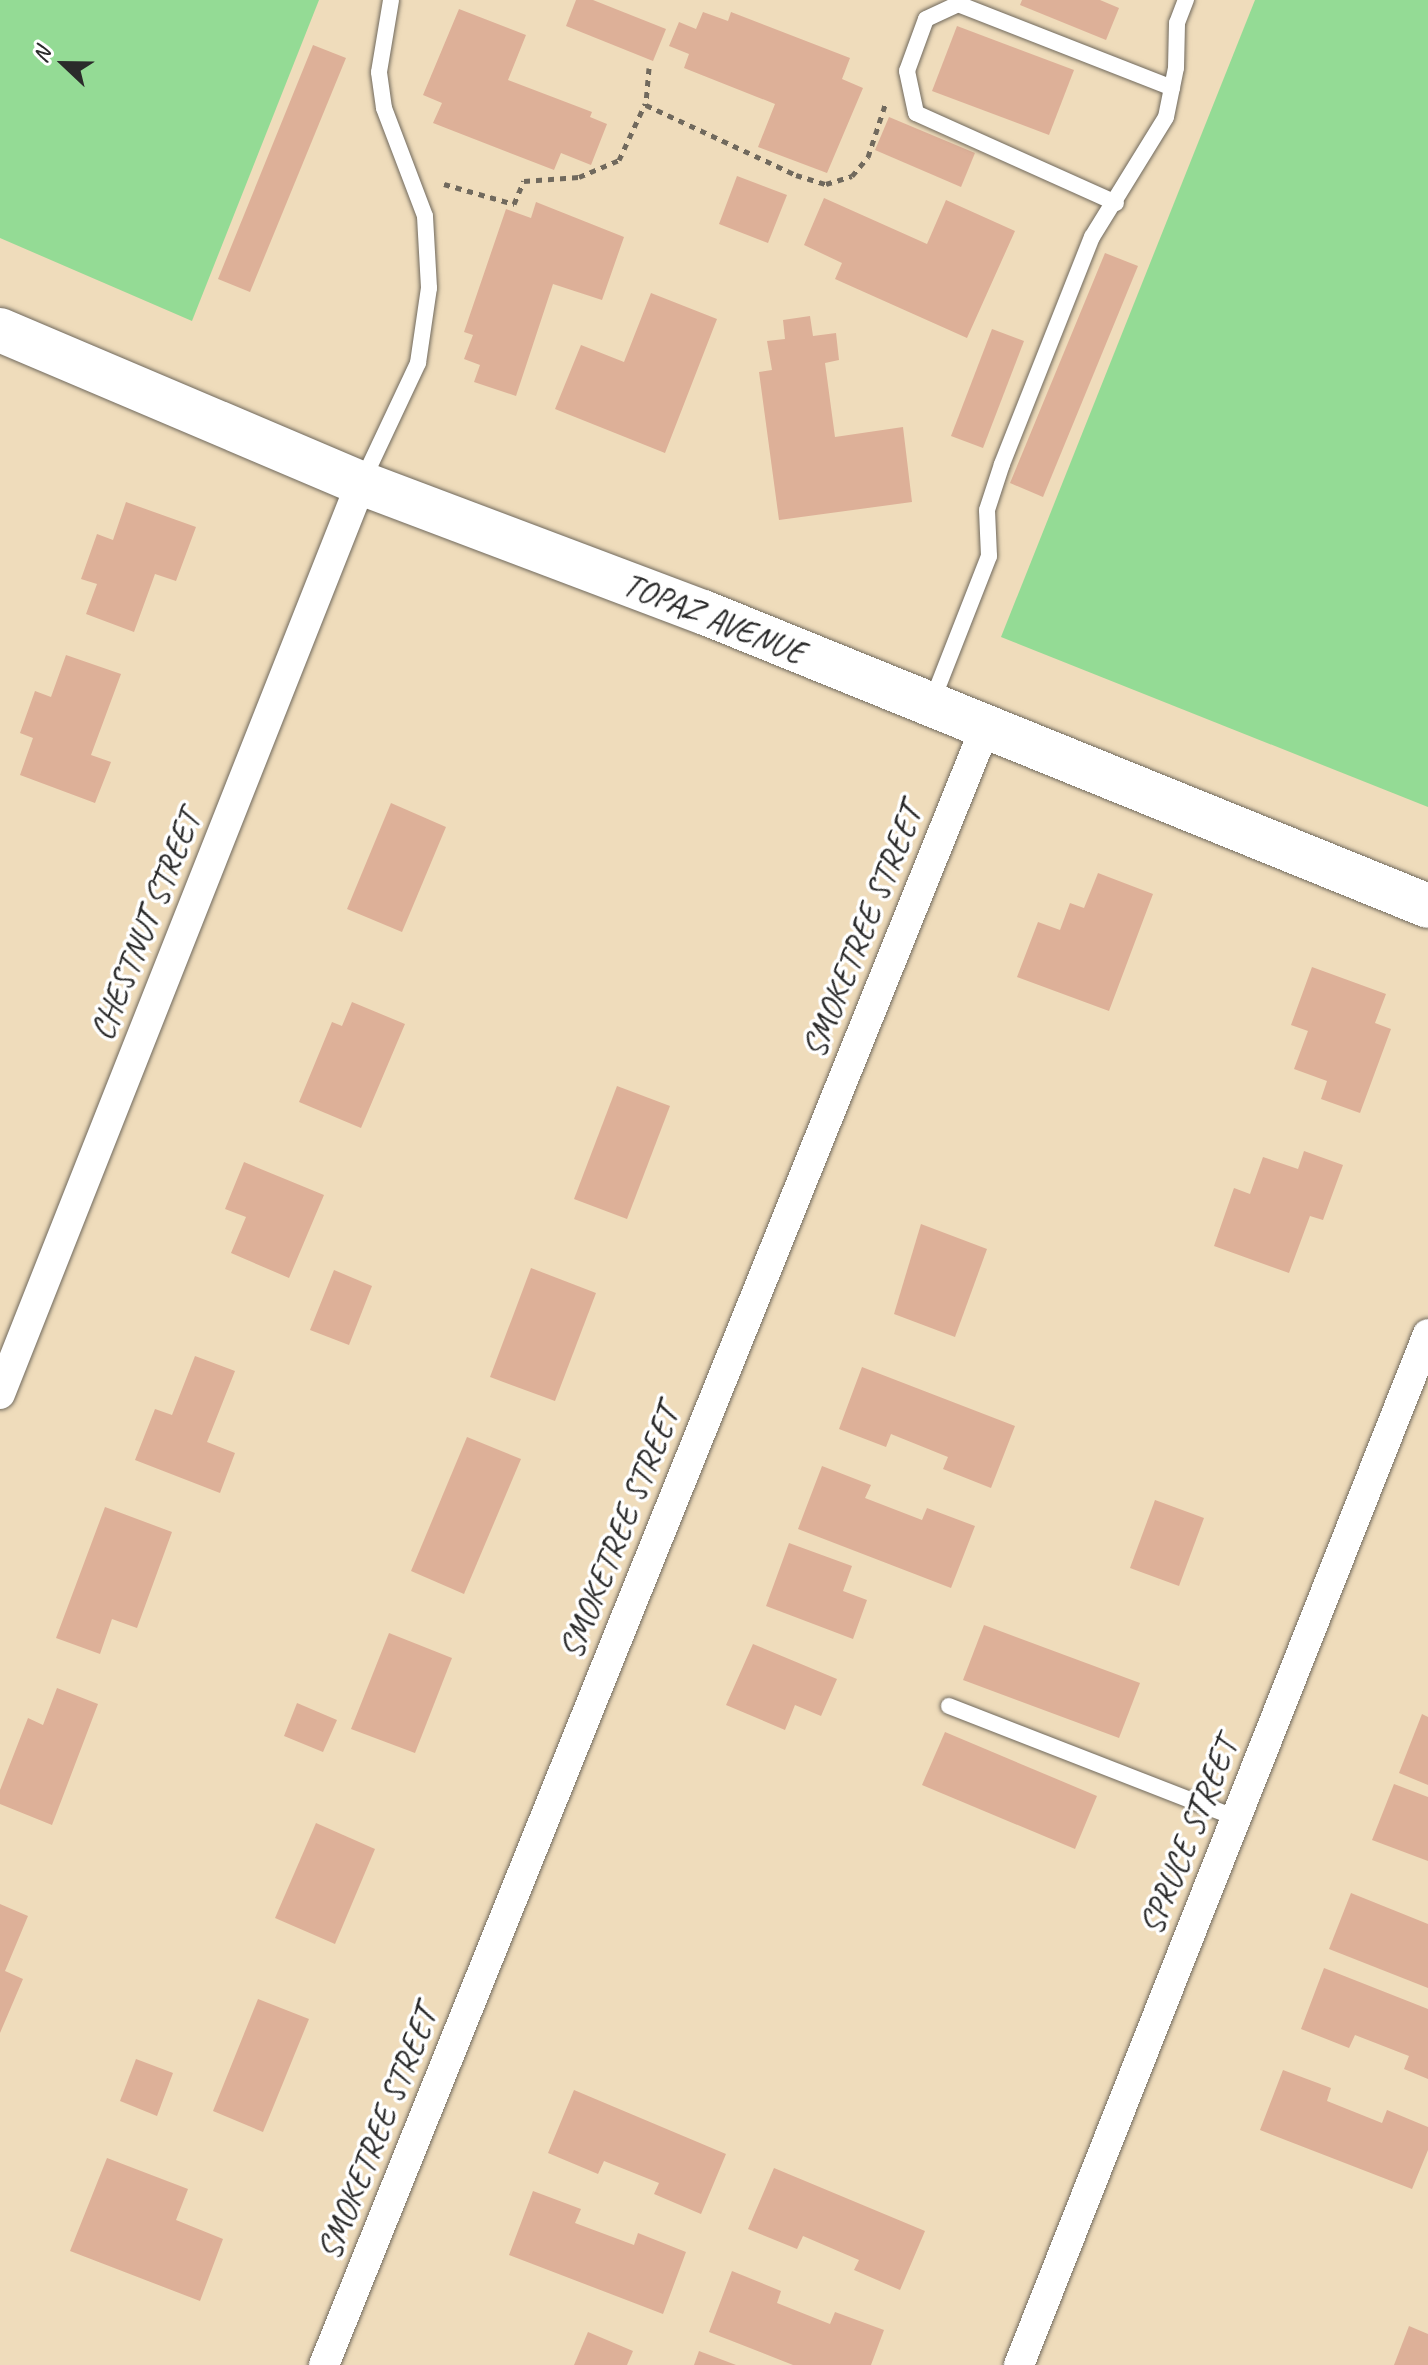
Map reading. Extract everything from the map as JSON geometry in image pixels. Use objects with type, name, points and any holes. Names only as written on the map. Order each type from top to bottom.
[{"type":"street","name":"TOPAZ AVENUE","points":[[0,330],[361,483],[703,612],[1428,906]]},
{"type":"street","name":"CHESTNUT STREET","points":[[0,1394],[361,483]]},
{"type":"street","name":"SMOKETREE STREET","points":[[324,2365],[985,728]]},
{"type":"street","name":"SPRUCE STREET","points":[[1019,2365],[1428,1334]]},
{"type":"lane","points":[[361,483],[418,363],[429,288],[425,216],[384,108],[379,72],[391,0]]},
{"type":"lane","points":[[930,705],[989,556],[987,510],[1002,464],[1092,237],[1116,203],[1166,117],[1172,88],[1177,23],[1186,0]]},
{"type":"lane","points":[[1116,203],[916,113],[907,71],[926,19],[958,4],[1172,88]]},
{"type":"lane","points":[[949,1706],[1236,1818]]},
{"type":"path","points":[[438,171],[445,185],[514,204],[524,181],[579,177],[619,160],[646,103],[649,68]]},
{"type":"path","points":[[646,103],[796,175],[826,184],[852,176],[868,157],[881,125],[884,90]]},
{"type":"green space","points":[[0,0],[319,0],[192,321],[0,238]]},
{"type":"green space","points":[[1255,0],[1428,0],[1428,807],[1001,637]]},
{"type":"building","points":[[576,0],[593,0],[666,29],[653,61],[566,26]]},
{"type":"building","points":[[1022,0],[1100,0],[1119,8],[1106,40],[1020,5]]},
{"type":"building","points":[[459,9],[526,35],[508,80],[592,112],[590,117],[607,124],[591,165],[561,153],[554,170],[433,123],[442,103],[423,95]]},
{"type":"building","points":[[703,12],[728,21],[731,12],[850,58],[842,79],[863,88],[827,173],[758,147],[775,104],[684,68],[689,54],[669,46],[679,22],[696,29]]},
{"type":"building","points":[[957,26],[1074,70],[1049,135],[932,91]]},
{"type":"building","points":[[313,45],[346,58],[250,292],[218,279]]},
{"type":"building","points":[[889,117],[975,153],[961,187],[875,150]]},
{"type":"building","points":[[737,176],[787,195],[768,243],[719,224]]},
{"type":"building","points":[[824,198],[927,244],[946,200],[1015,231],[967,338],[835,279],[842,263],[804,245]]},
{"type":"building","points":[[536,202],[624,237],[602,300],[553,284],[516,396],[474,382],[480,365],[464,359],[473,335],[464,332],[506,209],[531,218]]},
{"type":"building","points":[[1105,253],[1138,266],[1043,497],[1010,483]]},
{"type":"building","points":[[651,293],[717,319],[665,453],[555,409],[581,345],[624,362]]},
{"type":"building","points":[[810,316],[813,336],[836,333],[839,360],[825,363],[835,437],[903,427],[912,502],[779,520],[759,372],[772,370],[767,341],[785,339],[783,320]]},
{"type":"building","points":[[992,329],[1024,341],[983,448],[951,436]]},
{"type":"building","points":[[126,502],[196,527],[176,581],[155,574],[134,632],[86,614],[97,584],[81,579],[97,534],[113,540]]},
{"type":"building","points":[[66,655],[121,674],[91,755],[111,762],[95,803],[20,775],[33,738],[20,733],[35,691],[51,697]]},
{"type":"building","points":[[391,803],[446,827],[402,932],[347,909]]},
{"type":"building","points":[[1098,873],[1153,894],[1109,1011],[1017,977],[1038,922],[1060,930],[1070,903],[1084,908]]},
{"type":"building","points":[[1312,967],[1386,994],[1375,1023],[1391,1029],[1360,1113],[1321,1099],[1327,1081],[1294,1069],[1308,1031],[1291,1025]]},
{"type":"building","points":[[352,1002],[405,1024],[361,1128],[299,1102],[332,1022],[342,1026]]},
{"type":"building","points":[[617,1086],[670,1106],[627,1219],[574,1199]]},
{"type":"building","points":[[1304,1151],[1343,1165],[1323,1220],[1310,1216],[1289,1273],[1214,1246],[1234,1188],[1250,1194],[1263,1157],[1298,1169]]},
{"type":"building","points":[[244,1162],[324,1195],[289,1278],[231,1253],[246,1217],[225,1209]]},
{"type":"building","points":[[921,1224],[987,1249],[955,1337],[894,1314]]},
{"type":"building","points":[[531,1268],[596,1293],[555,1401],[490,1377]]},
{"type":"building","points":[[334,1270],[372,1286],[349,1345],[310,1330]]},
{"type":"building","points":[[195,1356],[235,1371],[207,1442],[235,1453],[220,1493],[135,1460],[155,1409],[172,1415]]},
{"type":"building","points":[[862,1367],[1015,1426],[991,1488],[943,1469],[948,1457],[891,1434],[886,1447],[839,1429]]},
{"type":"building","points":[[467,1437],[521,1459],[464,1594],[411,1571]]},
{"type":"building","points":[[822,1466],[871,1485],[865,1498],[922,1520],[927,1508],[975,1526],[951,1588],[798,1529]]},
{"type":"building","points":[[1155,1500],[1204,1518],[1179,1586],[1130,1568]]},
{"type":"building","points":[[105,1507],[172,1532],[137,1628],[112,1619],[100,1654],[56,1638]]},
{"type":"building","points":[[789,1543],[852,1566],[843,1591],[867,1600],[853,1639],[766,1606]]},
{"type":"building","points":[[984,1625],[1140,1683],[1119,1738],[963,1680]]},
{"type":"building","points":[[389,1633],[452,1658],[415,1753],[351,1729]]},
{"type":"building","points":[[753,1644],[837,1679],[821,1716],[795,1705],[785,1730],[726,1705]]},
{"type":"building","points":[[57,1688],[98,1704],[52,1825],[0,1804],[0,1790],[28,1718],[43,1725]]},
{"type":"building","points":[[297,1703],[337,1720],[323,1752],[284,1736]]},
{"type":"building","points":[[1422,1714],[1428,1717],[1428,1785],[1399,1773]]},
{"type":"building","points":[[945,1732],[1097,1796],[1075,1849],[922,1785]]},
{"type":"building","points":[[1394,1784],[1428,1797],[1428,1861],[1372,1840]]},
{"type":"building","points":[[316,1823],[375,1849],[335,1944],[275,1918]]},
{"type":"building","points":[[1351,1893],[1428,1924],[1428,1988],[1329,1949]]},
{"type":"building","points":[[0,1904],[28,1916],[5,1971],[23,1979],[0,2033]]},
{"type":"building","points":[[1324,1968],[1428,2009],[1428,2079],[1404,2069],[1409,2056],[1355,2035],[1349,2048],[1301,2029]]},
{"type":"building","points":[[258,1999],[309,2019],[263,2132],[213,2111]]},
{"type":"building","points":[[136,2059],[173,2073],[157,2116],[120,2101]]},
{"type":"building","points":[[1283,2070],[1331,2088],[1327,2101],[1382,2123],[1387,2110],[1428,2127],[1428,2150],[1412,2189],[1260,2130]]},
{"type":"building","points":[[574,2090],[726,2154],[701,2214],[654,2194],[659,2183],[604,2161],[598,2174],[548,2153]]},
{"type":"building","points":[[107,2158],[188,2189],[176,2220],[223,2239],[200,2301],[70,2251]]},
{"type":"building","points":[[774,2168],[925,2231],[900,2290],[854,2270],[859,2260],[803,2236],[797,2249],[748,2229]]},
{"type":"building","points":[[533,2191],[581,2209],[575,2223],[634,2245],[638,2233],[686,2252],[663,2314],[509,2255]]},
{"type":"building","points":[[732,2271],[781,2291],[777,2303],[830,2324],[835,2312],[884,2330],[871,2365],[793,2365],[709,2332]]},
{"type":"building","points":[[1409,2326],[1428,2334],[1428,2365],[1394,2365]]},
{"type":"building","points":[[588,2332],[633,2351],[627,2365],[574,2365]]},
{"type":"building","points":[[699,2351],[736,2365],[694,2365]]}]
